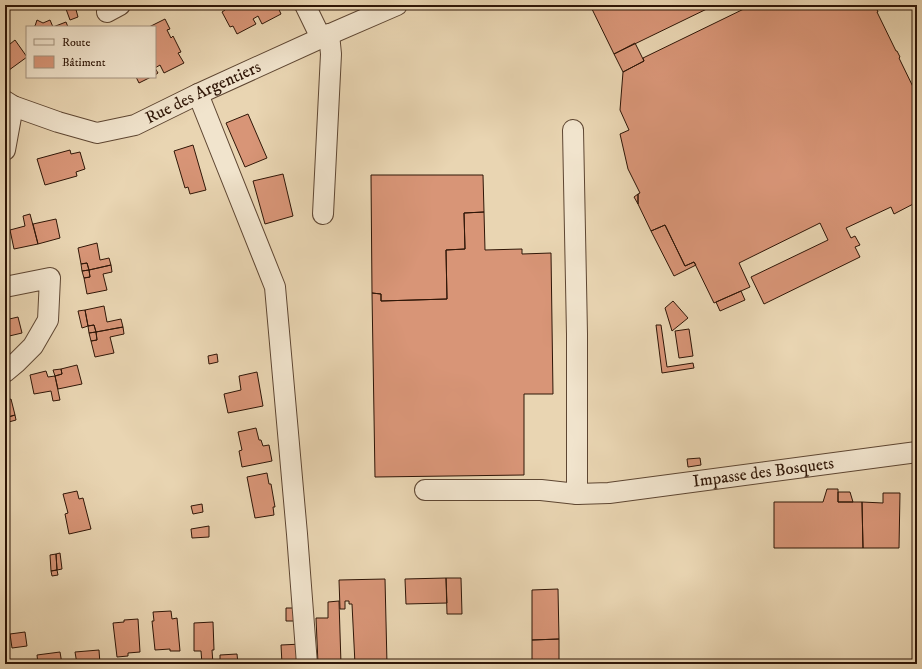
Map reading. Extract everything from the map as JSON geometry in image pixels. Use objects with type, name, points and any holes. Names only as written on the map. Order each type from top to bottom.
[{"type":"street","points":[[305,5],[325,36],[331,54],[324,214]]},
{"type":"street","name":"Rue des Argentiers","points":[[9,104],[58,122],[97,133],[135,125],[198,94],[397,5]]},
{"type":"street","points":[[198,94],[274,287],[297,534],[307,664]]},
{"type":"street","points":[[5,150],[9,104]]},
{"type":"street","points":[[573,130],[577,334],[577,494]]},
{"type":"street","points":[[5,287],[50,278],[48,320],[33,346],[5,372]]},
{"type":"street","name":"Impasse des Bosquets","points":[[425,490],[541,490],[577,494],[610,493],[917,452]]},
{"type":"building","points":[[65,5],[75,5],[75,6],[66,9]]},
{"type":"building","points":[[222,5],[277,5],[281,14],[262,24],[258,16],[253,19],[256,24],[237,34],[233,26],[230,27],[222,12],[225,10]]},
{"type":"building","points":[[590,5],[715,5],[614,54]]},
{"type":"building","points":[[752,5],[875,5],[917,95],[917,202],[894,214],[891,207],[846,228],[851,238],[855,236],[860,245],[855,247],[860,257],[764,304],[751,277],[828,240],[820,223],[739,263],[750,287],[714,303],[694,262],[685,266],[665,225],[651,231],[638,204],[638,194],[640,193],[628,169],[620,134],[629,130],[620,110],[623,72],[644,61],[643,58]]},
{"type":"building","points":[[75,6],[78,17],[70,20],[66,9]]},
{"type":"building","points":[[165,19],[170,29],[167,30],[171,38],[173,36],[181,52],[178,53],[184,63],[164,73],[160,65],[156,67],[156,26],[151,26]]},
{"type":"building","points":[[37,20],[43,23],[50,20],[53,26],[35,26]]},
{"type":"building","points":[[66,22],[68,26],[56,26]]},
{"type":"building","points":[[15,40],[26,58],[5,73],[5,48]]},
{"type":"building","points":[[635,43],[644,61],[623,72],[614,54]]},
{"type":"building","points":[[136,78],[149,78],[139,83]]},
{"type":"building","points":[[248,114],[267,158],[245,167],[226,123]]},
{"type":"building","points":[[193,145],[206,190],[190,194],[188,187],[185,188],[174,151]]},
{"type":"building","points":[[70,150],[71,154],[80,152],[85,169],[76,172],[77,176],[45,185],[37,159]]},
{"type":"building","points":[[283,174],[293,216],[265,224],[253,181]]},
{"type":"building","points":[[371,175],[483,175],[484,212],[464,213],[465,249],[446,250],[447,299],[381,301],[381,294],[372,293]]},
{"type":"building","points":[[638,194],[638,204],[634,197]]},
{"type":"building","points":[[484,212],[485,250],[522,249],[522,254],[551,253],[553,394],[524,394],[524,475],[375,477],[372,293],[381,294],[381,301],[447,299],[446,250],[465,249],[464,213]]},
{"type":"building","points":[[30,214],[38,244],[14,249],[10,230],[25,226],[23,216]]},
{"type":"building","points":[[56,219],[60,238],[38,244],[33,224]]},
{"type":"building","points":[[665,225],[685,266],[694,262],[696,265],[674,276],[651,231]]},
{"type":"building","points":[[97,243],[100,260],[109,258],[111,265],[89,270],[87,263],[81,264],[78,248]]},
{"type":"building","points":[[87,263],[89,270],[82,271],[81,264]]},
{"type":"building","points":[[111,265],[112,272],[103,274],[107,290],[87,294],[84,278],[90,277],[89,270]]},
{"type":"building","points":[[89,270],[90,277],[84,278],[82,271]]},
{"type":"building","points":[[741,291],[745,300],[720,311],[716,302]]},
{"type":"building","points":[[673,301],[688,318],[672,331],[665,308]]},
{"type":"building","points":[[104,306],[107,322],[121,319],[123,327],[96,332],[94,325],[88,326],[85,310]]},
{"type":"building","points":[[85,310],[88,326],[82,328],[78,311]]},
{"type":"building","points":[[18,317],[22,333],[5,337],[5,320]]},
{"type":"building","points":[[94,325],[96,332],[89,333],[88,326]]},
{"type":"building","points":[[656,325],[661,325],[667,367],[693,363],[694,368],[662,373]]},
{"type":"building","points":[[123,327],[124,334],[110,337],[114,353],[95,357],[91,341],[97,340],[96,332]]},
{"type":"building","points":[[689,329],[693,356],[679,358],[675,331]]},
{"type":"building","points":[[96,332],[97,340],[91,341],[89,333]]},
{"type":"building","points":[[217,354],[218,362],[209,364],[208,356]]},
{"type":"building","points":[[77,365],[82,384],[58,389],[55,376],[62,374],[61,369]]},
{"type":"building","points":[[61,369],[62,374],[55,376],[53,370]]},
{"type":"building","points":[[46,371],[48,377],[55,376],[60,400],[53,401],[51,391],[34,394],[30,375]]},
{"type":"building","points":[[257,372],[263,406],[228,413],[224,394],[241,390],[239,376]]},
{"type":"building","points":[[11,399],[15,415],[5,418],[5,401]]},
{"type":"building","points":[[15,415],[16,420],[5,423],[5,418]]},
{"type":"building","points":[[256,428],[259,440],[261,440],[263,446],[269,445],[272,461],[242,467],[239,451],[242,450],[238,432]]},
{"type":"building","points":[[700,458],[701,465],[688,467],[687,459]]},
{"type":"building","points":[[267,473],[269,484],[271,484],[275,507],[273,507],[274,515],[255,518],[247,477]]},
{"type":"building","points":[[827,489],[838,489],[838,502],[862,502],[863,548],[774,548],[774,502],[823,502]]},
{"type":"building","points":[[77,491],[79,499],[83,498],[91,529],[69,534],[65,514],[68,513],[63,494]]},
{"type":"building","points":[[838,492],[850,492],[853,502],[838,502]]},
{"type":"building","points":[[883,493],[900,493],[899,548],[863,548],[862,502],[883,503]]},
{"type":"building","points":[[202,504],[203,512],[193,514],[191,506]]},
{"type":"building","points":[[209,526],[209,537],[192,538],[191,529]]},
{"type":"building","points":[[60,553],[62,569],[57,570],[56,554]]},
{"type":"building","points":[[56,554],[57,570],[51,571],[50,555]]},
{"type":"building","points":[[57,570],[58,575],[52,576],[51,571]]},
{"type":"building","points":[[446,578],[447,603],[406,604],[405,579]]},
{"type":"building","points":[[446,578],[461,578],[462,614],[447,614]]},
{"type":"building","points":[[385,579],[387,664],[355,664],[352,604],[349,604],[349,601],[345,601],[345,609],[340,609],[339,580]]},
{"type":"building","points":[[558,589],[559,639],[532,640],[532,590]]},
{"type":"building","points":[[339,601],[341,664],[318,664],[316,618],[328,618],[328,602]]},
{"type":"building","points":[[286,608],[301,608],[302,621],[286,621]]},
{"type":"building","points":[[171,611],[172,619],[177,618],[180,651],[170,651],[170,649],[155,650],[152,621],[154,621],[153,612]]},
{"type":"building","points":[[138,619],[140,652],[128,653],[128,656],[117,657],[113,623],[124,622],[124,620]]},
{"type":"building","points":[[213,622],[213,664],[202,664],[201,651],[194,651],[194,623]]},
{"type":"building","points":[[25,632],[27,646],[12,648],[10,634]]},
{"type":"building","points":[[559,639],[559,664],[532,664],[532,640]]},
{"type":"building","points":[[302,644],[303,664],[282,664],[281,645]]},
{"type":"building","points":[[99,650],[100,664],[77,664],[75,652]]},
{"type":"building","points":[[60,652],[62,664],[38,664],[37,655]]},
{"type":"building","points":[[237,654],[238,664],[220,664],[220,655]]},
{"type":"building","points":[[269,660],[274,660],[275,664],[269,664]]},
{"type":"building","points":[[21,661],[22,664],[13,664],[13,662]]}]
